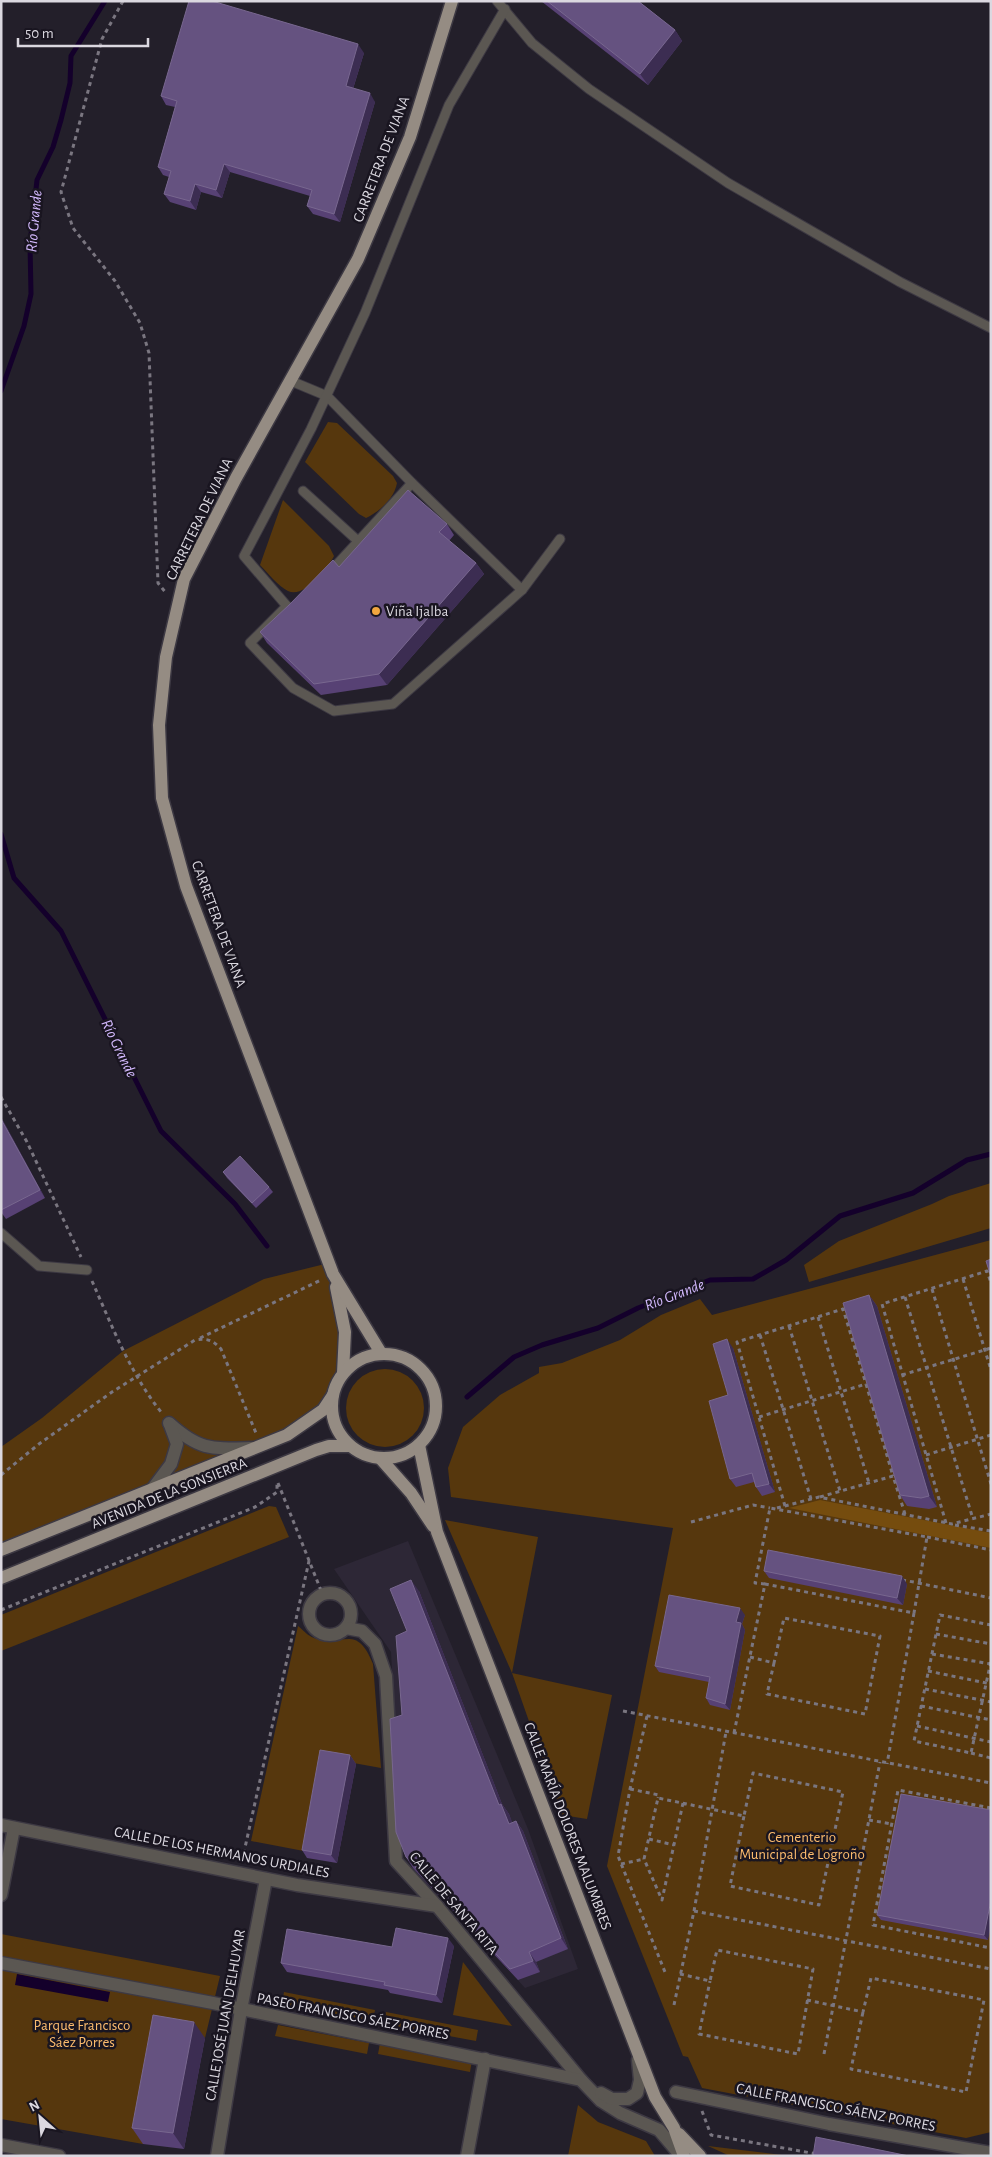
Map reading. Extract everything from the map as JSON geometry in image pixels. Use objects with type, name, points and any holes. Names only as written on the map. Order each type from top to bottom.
[{"type":"main road","name":"CARRETERA DE VIANA","points":[[343,1373],[345,1332],[333,1274],[186,886],[162,798],[159,725],[166,657],[184,579],[236,478],[358,260],[410,137],[452,1]]},
{"type":"main road","name":"CARRETERA DE VIANA","points":[[333,1274],[381,1353]]},
{"type":"main road","points":[[381,1353],[397,1354],[412,1361],[425,1371],[433,1385],[437,1401],[436,1418],[430,1433],[419,1445],[407,1453],[394,1457],[380,1458],[369,1456],[350,1446],[340,1435],[334,1423],[332,1409],[333,1395],[343,1373],[354,1363],[367,1356],[381,1353]]},
{"type":"main road","name":"AVENIDA DE LA SONSIERRA","points":[[1,1550],[287,1435],[323,1410],[333,1395]]},
{"type":"main road","name":"CALLE MARÍA DOLORES MALUMBRES","points":[[419,1445],[437,1532],[655,2097],[674,2128],[700,2156]]},
{"type":"main road","name":"AVENIDA DE LA SONSIERRA","points":[[1,1578],[274,1474],[316,1450],[329,1446],[350,1446]]},
{"type":"main road","name":"CALLE MARÍA DOLORES MALUMBRES","points":[[380,1458],[411,1492],[437,1532]]},
{"type":"main road","name":"CALLE MARÍA DOLORES MALUMBRES","points":[[674,2128],[683,2156]]},
{"type":"street","points":[[153,1488],[170,1464],[177,1444],[169,1423],[186,1438],[202,1446],[220,1449],[258,1446]]},
{"type":"street","points":[[322,1593],[336,1593],[348,1601],[351,1615],[346,1628],[340,1632],[327,1635],[320,1633],[310,1623],[308,1616],[311,1602],[322,1593]]},
{"type":"street","name":"CALLE DE SANTA RITA","points":[[346,1628],[362,1631],[374,1644],[386,1676],[396,1861],[437,1906],[581,2080],[612,2099],[628,2099],[637,2092],[640,2080],[637,2050]]},
{"type":"street","points":[[1,1895],[8,1827]]},
{"type":"street","name":"CALLE DE LOS HERMANOS URDIALES","points":[[8,1827],[266,1879],[437,1906]]},
{"type":"street","name":"CALLE JOSÉ JUAN D'ELHUYAR","points":[[218,2156],[241,2010],[266,1879]]},
{"type":"street","name":"PASEO FRANCISCO SÁEZ PORRES","points":[[1,1963],[485,2059],[581,2080]]},
{"type":"street","points":[[467,2156],[485,2059]]},
{"type":"street","points":[[581,2080],[602,2101],[614,2109],[659,2130],[683,2156]]},
{"type":"street","name":"CALLE FRANCISCO SÁENZ PORRES","points":[[676,2092],[829,2124],[991,2153]]},
{"type":"street","points":[[1,2145],[59,2156]]},
{"type":"lane","points":[[497,1],[532,43],[590,89],[728,183],[900,282],[991,328]]},
{"type":"lane","points":[[299,605],[292,612],[244,556],[311,429],[365,313],[449,105],[505,9]]},
{"type":"lane","points":[[291,381],[326,396],[412,484],[522,590]]},
{"type":"lane","points":[[325,576],[412,484]]},
{"type":"lane","points":[[303,491],[358,541]]},
{"type":"lane","points":[[287,606],[250,643],[292,688],[334,711],[393,704],[522,590],[560,539]]},
{"type":"lane","points":[[1,1233],[39,1266],[87,1270]]},
{"type":"path","points":[[123,1],[102,39],[61,192],[73,228],[115,281],[140,323],[149,353],[158,583],[177,608]]},
{"type":"path","points":[[946,1523],[882,1304],[987,1271],[991,1282]]},
{"type":"path","points":[[1,1475],[39,1444],[112,1392],[195,1340],[333,1274]]},
{"type":"path","points":[[963,1279],[991,1370]]},
{"type":"path","points":[[932,1289],[991,1484]]},
{"type":"path","points":[[905,1297],[973,1519]]},
{"type":"path","points":[[785,1506],[737,1342],[843,1309],[905,1515]]},
{"type":"path","points":[[818,1317],[869,1483]]},
{"type":"path","points":[[789,1326],[840,1491]]},
{"type":"path","points":[[760,1334],[811,1499]]},
{"type":"path","points":[[195,1340],[214,1341],[221,1349],[258,1446]]},
{"type":"path","points":[[902,1375],[991,1348]]},
{"type":"path","points":[[759,1417],[866,1384]]},
{"type":"path","points":[[926,1455],[991,1435]]},
{"type":"path","points":[[274,1474],[322,1593]]},
{"type":"path","points":[[1,1610],[256,1507],[277,1492],[274,1474]]},
{"type":"path","points":[[772,1509],[893,1476]]},
{"type":"path","points":[[820,1497],[991,1531]]},
{"type":"path","points":[[691,1522],[753,1505],[991,1550]]},
{"type":"path","points":[[772,1509],[755,1583],[914,1614]]},
{"type":"path","points":[[952,1524],[991,1514]]},
{"type":"path","points":[[887,1764],[927,1537]]},
{"type":"path","points":[[762,1551],[771,1553]]},
{"type":"path","points":[[239,1874],[309,1561]]},
{"type":"path","points":[[899,1579],[991,1598]]},
{"type":"path","points":[[734,1733],[765,1584]]},
{"type":"path","points":[[812,1593],[813,1586]]},
{"type":"path","points":[[991,1625],[940,1615],[914,1741],[991,1758]]},
{"type":"path","points":[[784,1618],[880,1636],[865,1714],[767,1694],[774,1663],[784,1618]]},
{"type":"path","points":[[936,1634],[991,1644]]},
{"type":"path","points":[[932,1654],[991,1663],[971,1753]]},
{"type":"path","points":[[750,1657],[774,1663]]},
{"type":"path","points":[[928,1671],[991,1684]]},
{"type":"path","points":[[925,1689],[991,1702]]},
{"type":"path","points":[[921,1706],[991,1720]]},
{"type":"path","points":[[623,1711],[991,1783]]},
{"type":"path","points":[[647,1716],[630,1789],[618,1856],[665,1972]]},
{"type":"path","points":[[917,1726],[991,1742]]},
{"type":"path","points":[[674,2005],[694,1911],[726,1732]]},
{"type":"path","points":[[824,2054],[880,1762]]},
{"type":"path","points":[[753,1773],[843,1792],[819,1905],[730,1886],[744,1816],[753,1773]]},
{"type":"path","points":[[630,1789],[659,1795],[644,1859],[662,1900],[683,1803]]},
{"type":"path","points":[[991,1808],[898,1790],[873,1924],[991,1948]]},
{"type":"path","points":[[658,1798],[744,1816]]},
{"type":"path","points":[[956,1811],[958,1802]]},
{"type":"path","points":[[869,1820],[897,1825]]},
{"type":"path","points":[[649,1839],[674,1845]]},
{"type":"path","points":[[886,1857],[895,1859]]},
{"type":"path","points":[[621,1864],[644,1859]]},
{"type":"path","points":[[879,1890],[888,1892]]},
{"type":"path","points":[[694,1911],[991,1969]]},
{"type":"path","points":[[934,1937],[936,1927]]},
{"type":"path","points":[[717,1950],[813,1969],[798,2054],[699,2034],[710,1981],[717,1950]]},
{"type":"path","points":[[680,1974],[710,1981]]},
{"type":"path","points":[[871,1978],[984,2000],[966,2092],[851,2070],[863,2012],[871,1978]]},
{"type":"path","points":[[808,2000],[863,2012]]},
{"type":"path","points":[[696,2096],[711,2135],[823,2155]]},
{"type":"shaded area","points":[[820,1500],[991,1533],[991,1548],[789,1508]]},
{"type":"shaded area","points":[[408,1541],[528,1829],[578,1969],[525,1988],[465,1922],[415,1872],[401,1836],[391,1652],[334,1569]]},
{"type":"shaded area","points":[[17,1974],[110,1992],[108,2002],[15,1985]]},
{"type":"green space","points":[[328,422],[337,423],[393,476],[397,483],[393,494],[386,504],[366,518],[359,514],[305,462]]},
{"type":"green space","points":[[283,500],[329,546],[334,556],[327,568],[315,581],[301,591],[288,591],[260,565]]},
{"type":"green space","points":[[991,1183],[991,1228],[809,1282],[804,1265],[839,1241],[949,1196]]},
{"type":"green space","name":"Cementerio Municipal de Logroño","points":[[991,1240],[991,2132],[966,2138],[702,2088],[688,2057],[683,2056],[607,1866],[673,1528],[451,1497],[448,1468],[463,1427],[500,1395],[539,1373],[539,1367],[562,1363],[620,1340],[661,1315],[700,1299],[712,1315]]},
{"type":"green space","points":[[329,1263],[333,1274],[343,1373],[333,1395],[308,1421],[1,1550],[1,1447],[42,1418],[123,1351],[264,1279]]},
{"type":"green space","points":[[385,1369],[400,1372],[413,1380],[421,1393],[424,1408],[421,1423],[413,1436],[400,1444],[385,1447],[370,1444],[357,1436],[349,1423],[346,1408],[349,1393],[357,1380],[370,1372]]},
{"type":"green space","points":[[269,1506],[276,1507],[289,1537],[1,1651],[1,1615]]},
{"type":"green space","points":[[445,1520],[538,1537],[512,1673]]},
{"type":"green space","points":[[298,1626],[312,1637],[324,1641],[354,1640],[361,1643],[367,1651],[373,1664],[381,1768],[326,1758],[309,1852],[251,1841]]},
{"type":"green space","points":[[512,1673],[612,1695],[587,1819],[562,1815]]},
{"type":"green space","name":"Parque Francisco Sáez Porres","points":[[1,1934],[220,1976],[205,2038],[164,2030],[143,2144],[1,2119]]},
{"type":"green space","points":[[463,1962],[512,2026],[453,2015]]},
{"type":"green space","points":[[284,1992],[375,2010],[373,2021],[282,2004]]},
{"type":"green space","points":[[386,2012],[478,2030],[476,2041],[384,2024]]},
{"type":"green space","points":[[278,2025],[369,2043],[367,2054],[275,2036]]},
{"type":"green space","points":[[380,2043],[472,2060],[470,2072],[378,2054]]},
{"type":"green space","points":[[578,2105],[598,2122],[646,2141],[655,2156],[568,2156]]},
{"type":"green space","points":[[708,2146],[790,2156],[730,2156]]},
{"type":"building","points":[[189,1],[212,1],[358,44],[346,86],[370,93],[334,214],[307,206],[312,190],[224,164],[216,190],[195,184],[190,201],[164,194],[171,171],[158,167],[177,101],[161,96]]},
{"type":"building","points":[[547,1],[638,1],[675,30],[640,74]]},
{"type":"building","name":"Viña Ijalba","points":[[408,490],[447,524],[439,532],[476,563],[379,674],[314,684],[260,632],[333,560],[339,567]]},
{"type":"building","points":[[1,1119],[40,1190],[1,1210]]},
{"type":"building","points":[[240,1156],[269,1187],[252,1203],[223,1172]]},
{"type":"building","points":[[991,1259],[991,1277],[986,1261]]},
{"type":"building","points":[[869,1295],[929,1496],[921,1498],[900,1495],[843,1303]]},
{"type":"building","points":[[727,1339],[769,1484],[756,1487],[752,1473],[730,1479],[709,1401],[728,1395],[713,1344]]},
{"type":"building","points":[[768,1550],[902,1576],[897,1598],[764,1571]]},
{"type":"building","points":[[411,1580],[499,1805],[501,1804],[509,1824],[516,1821],[561,1938],[529,1952],[533,1961],[510,1969],[406,1857],[396,1832],[390,1719],[402,1715],[396,1636],[407,1631],[390,1589]]},
{"type":"building","points":[[669,1595],[740,1608],[736,1622],[741,1623],[725,1704],[706,1698],[710,1677],[655,1666]]},
{"type":"building","points":[[320,1750],[350,1755],[331,1855],[302,1850]]},
{"type":"building","points":[[901,1794],[991,1810],[991,1900],[984,1935],[877,1915]]},
{"type":"building","points":[[396,1928],[448,1938],[436,1995],[384,1985],[385,1982],[281,1963],[287,1929],[392,1947]]},
{"type":"building","points":[[153,2015],[194,2022],[173,2133],[132,2128]]},
{"type":"building","points":[[816,2137],[909,2156],[813,2156]]},
{"type":"waterway","name":"Río Grande","points":[[1,391],[24,326],[31,294],[30,244],[37,180],[53,147],[61,120],[70,83],[71,56],[105,1]]},
{"type":"waterway","name":"Río Grande","points":[[1,834],[14,878],[61,931],[161,1131],[235,1204],[267,1246]]},
{"type":"waterway","name":"Río Grande","points":[[467,1397],[514,1357],[542,1345],[598,1328],[638,1308],[710,1280],[753,1279],[786,1260],[840,1216],[913,1193],[967,1160],[991,1154]]},
{"type":"place","name":"Viña Ijalba","points":[[376,611]]}]
